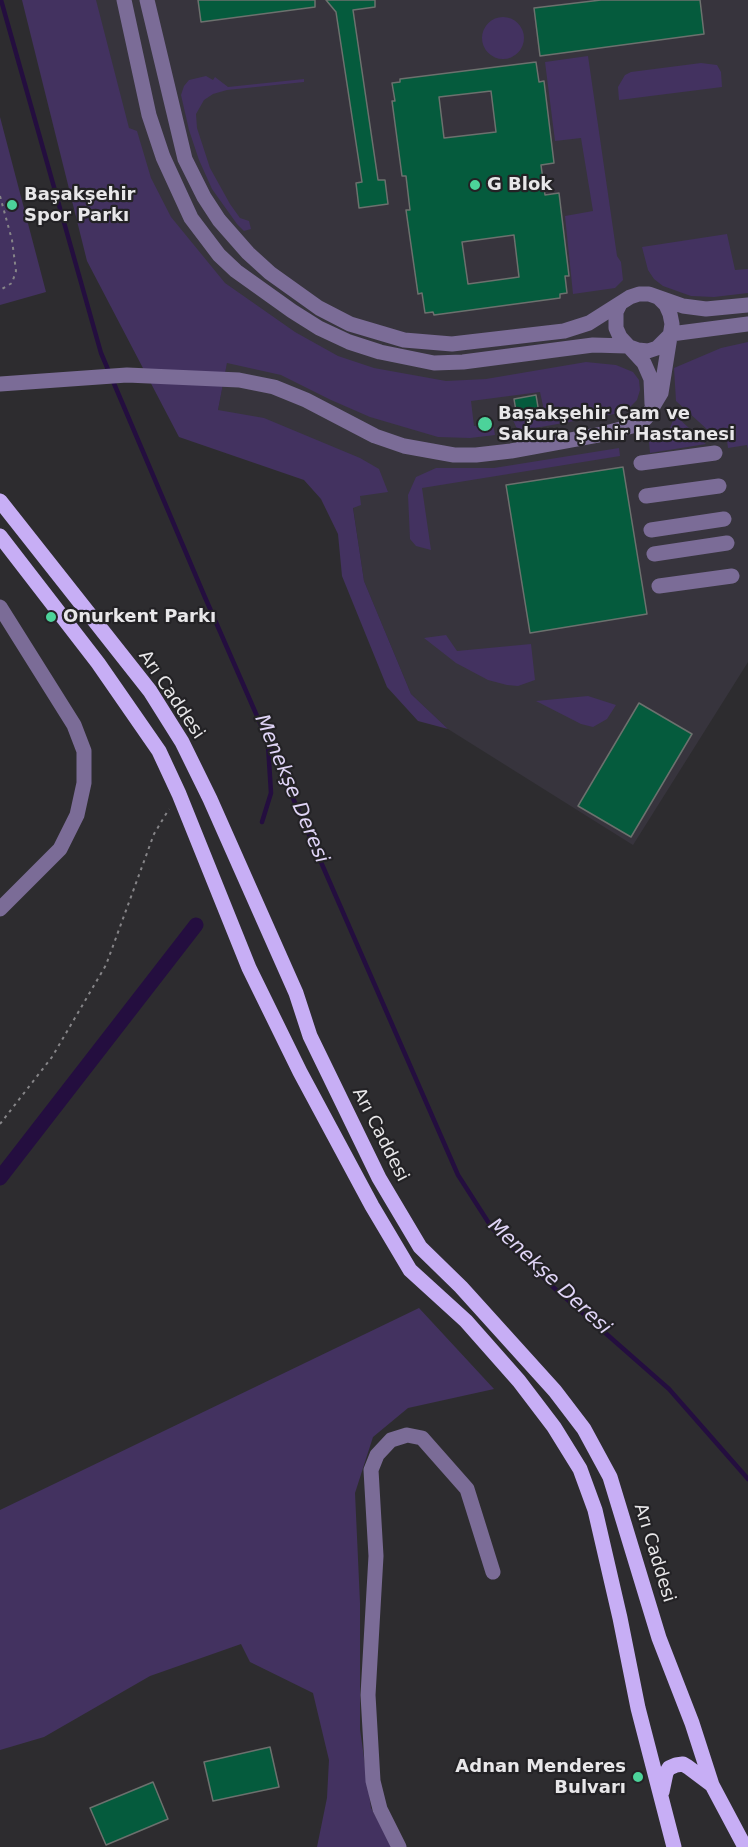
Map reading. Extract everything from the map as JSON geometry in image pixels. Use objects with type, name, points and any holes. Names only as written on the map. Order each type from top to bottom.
[{"type":"main road","name":"Arı Caddesi","points":[[0,501],[150,691],[182,742],[210,799],[296,993],[310,1036],[379,1178],[420,1247],[461,1287],[555,1391],[584,1429],[610,1477],[658,1638],[692,1723],[712,1785]]},
{"type":"main road","points":[[2,545],[98,663],[159,752],[179,794],[249,968],[300,1072],[372,1206],[410,1270],[466,1321],[519,1382],[554,1426],[580,1469],[595,1510],[638,1708],[674,1847]]},
{"type":"main road","points":[[661,1798],[669,1768],[683,1764],[712,1785],[745,1847]]},
{"type":"street","points":[[124,0],[149,115],[163,157],[191,218],[219,255],[236,271],[291,311],[349,342],[380,352],[434,363],[463,362],[579,346],[627,345],[648,351],[657,348],[671,334],[748,324]]},
{"type":"street","points":[[147,0],[172,111],[185,159],[195,182],[219,220],[248,253],[270,273],[319,308],[350,324],[404,340],[452,344],[564,331],[589,323],[630,297],[639,294],[657,296],[683,306],[698,308],[732,308],[748,305]]},
{"type":"street","points":[[1,385],[127,375],[239,380],[274,387],[306,400],[375,436],[404,446],[454,455],[511,451],[598,435],[636,425],[646,418],[661,393],[671,334],[670,314],[666,304],[657,296]]},
{"type":"street","points":[[620,304],[615,320],[620,337],[644,363],[651,379],[652,410]]},
{"type":"street","points":[[642,463],[715,453]]},
{"type":"street","points":[[646,496],[719,486]]},
{"type":"street","points":[[651,530],[724,519]]},
{"type":"street","points":[[654,554],[727,543]]},
{"type":"street","points":[[659,586],[732,576]]},
{"type":"street","points":[[0,607],[74,725],[84,751],[84,783],[77,815],[60,849],[0,909]]},
{"type":"street","points":[[399,1847],[380,1809],[373,1781],[368,1695],[376,1556],[371,1479],[377,1455],[391,1440],[407,1434],[423,1438],[467,1489],[493,1572]]},
{"type":"path","points":[[0,196],[12,240],[16,271],[12,283],[0,290]]},
{"type":"path","points":[[0,1124],[52,1057],[106,965],[154,834],[179,794]]},
{"type":"shaded area","points":[[22,0],[96,0],[129,128],[137,131],[151,178],[171,217],[225,283],[295,332],[338,356],[374,368],[446,381],[486,379],[586,362],[616,365],[633,372],[639,380],[640,390],[637,400],[620,413],[518,431],[513,420],[513,413],[520,420],[545,415],[540,392],[471,401],[474,426],[493,424],[495,435],[470,438],[438,437],[370,417],[281,375],[227,363],[218,410],[264,418],[360,458],[379,469],[388,492],[360,496],[361,505],[353,508],[364,581],[411,694],[448,729],[418,721],[387,687],[342,576],[338,534],[321,499],[304,480],[179,437],[87,261]]},
{"type":"shaded area","name":"Başakşehir Çam ve Sakura Şehir Hastanesi","points":[[71,0],[748,0],[748,662],[633,845],[448,729],[411,694],[364,581],[353,507],[218,410],[227,362]]},
{"type":"shaded area","points":[[503,17],[511,18],[518,23],[523,30],[523,46],[518,53],[511,58],[503,59],[495,58],[488,53],[483,46],[482,38],[483,30],[488,23],[495,18]]},
{"type":"shaded area","points":[[588,56],[617,256],[621,262],[623,280],[615,288],[573,294],[565,216],[593,211],[581,138],[555,141],[545,62]]},
{"type":"shaded area","points":[[701,63],[717,65],[721,72],[722,87],[619,100],[618,87],[625,75],[631,72]]},
{"type":"shaded area","points":[[206,76],[213,80],[215,77],[228,87],[304,79],[304,82],[227,90],[213,94],[204,100],[196,114],[197,128],[210,168],[240,218],[249,221],[251,229],[244,231],[212,189],[189,130],[181,95],[189,80]]},
{"type":"shaded area","name":"Başakşehir Spor Parkı","points":[[0,117],[46,292],[0,305]]},
{"type":"shaded area","points":[[727,234],[735,270],[748,269],[748,293],[714,297],[691,296],[663,286],[648,270],[642,247]]},
{"type":"shaded area","points":[[748,342],[748,449],[747,445],[728,448],[727,441],[721,442],[676,401],[674,368],[721,348]]},
{"type":"shaded area","points":[[675,415],[706,444],[650,453],[649,442],[662,436],[670,428]]},
{"type":"shaded area","points":[[619,448],[620,456],[422,488],[431,550],[416,546],[410,539],[408,495],[416,477],[436,468],[494,468]]},
{"type":"shaded area","points":[[446,635],[457,651],[531,644],[535,680],[518,686],[488,680],[456,663],[424,638]]},
{"type":"shaded area","points":[[588,696],[616,705],[607,719],[593,727],[581,724],[536,701]]},
{"type":"shaded area","points":[[419,1308],[494,1389],[408,1408],[373,1437],[355,1493],[360,1603],[360,1729],[371,1808],[393,1847],[317,1847],[327,1798],[329,1760],[313,1693],[250,1662],[241,1644],[150,1676],[44,1737],[0,1750],[0,1510]]},
{"type":"building","points":[[198,0],[315,0],[315,7],[201,22]]},
{"type":"building","points":[[326,0],[375,0],[375,7],[353,10],[378,180],[385,180],[388,204],[359,208],[356,183],[362,182],[336,12]]},
{"type":"building","points":[[601,0],[700,0],[704,34],[540,56],[534,8]]},
{"type":"building","name":"G Blok","points":[[536,62],[539,82],[544,81],[554,163],[541,165],[545,195],[559,193],[569,276],[565,276],[567,293],[560,294],[560,298],[434,315],[433,312],[425,313],[422,293],[418,294],[406,210],[410,210],[406,176],[402,176],[392,101],[395,101],[392,83],[400,82],[400,79]],"holes":[[[491,91],[496,132],[444,138],[439,97]],[[514,235],[519,277],[468,284],[462,242]]]},
{"type":"building","points":[[536,395],[539,413],[517,417],[514,399]]},
{"type":"building","points":[[623,467],[647,614],[530,633],[506,485]]},
{"type":"building","points":[[639,703],[692,734],[631,837],[578,806]]},
{"type":"building","points":[[270,1747],[279,1787],[213,1801],[204,1762]]},
{"type":"building","points":[[153,1782],[168,1819],[106,1845],[90,1808]]},
{"type":"waterway","name":"Menekşe Deresi","points":[[1,0],[101,353],[204,595],[458,1175],[492,1228],[553,1287],[669,1389],[748,1479]]},
{"type":"waterway","points":[[262,822],[271,793],[268,745]]},
{"type":"waterway","points":[[0,1178],[196,925]]},
{"type":"place","name":"G Blok","points":[[475,185]]},
{"type":"place","name":"Başakşehir Spor Parkı","points":[[12,205]]},
{"type":"place","name":"Başakşehir Çam ve Sakura Şehir Hastanesi","points":[[485,424]]},
{"type":"place","name":"Onurkent Parkı","points":[[51,617]]},
{"type":"place","name":"Adnan Menderes Bulvarı","points":[[638,1777]]}]
